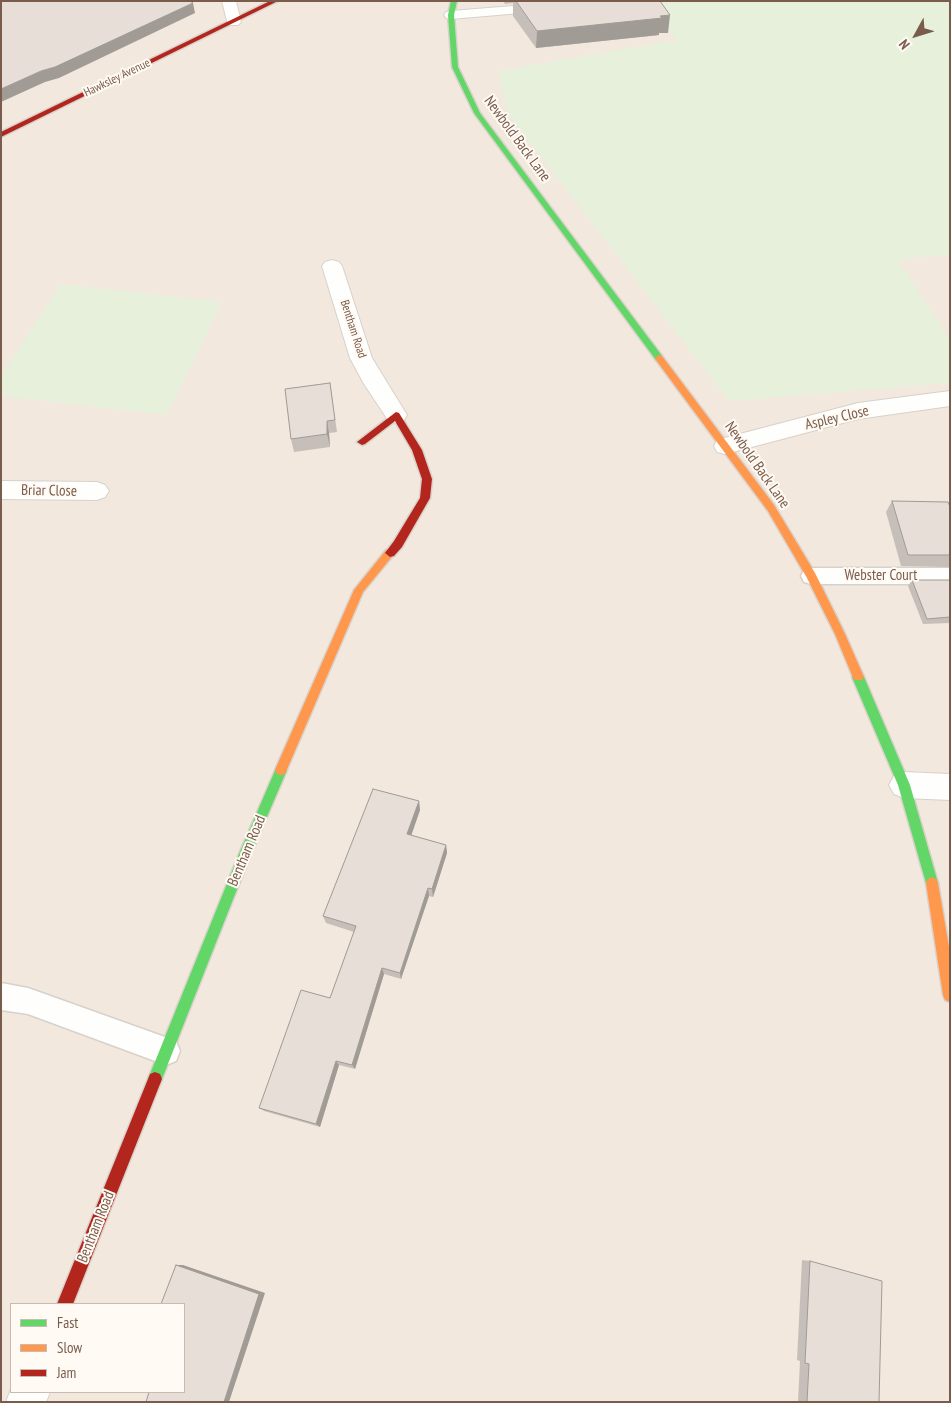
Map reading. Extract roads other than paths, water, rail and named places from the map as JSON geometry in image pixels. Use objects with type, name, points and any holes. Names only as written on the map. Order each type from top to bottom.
[{"type":"street","points":[[229,1],[233,22]]},
{"type":"street","name":"Hawksley Avenue","points":[[1,135],[275,1]]},
{"type":"street","points":[[452,8],[562,6]]},
{"type":"street","name":"Newbold Back Lane","points":[[452,8],[455,67],[477,113],[726,446],[770,508],[811,576],[840,634],[904,785],[934,890],[950,994]]},
{"type":"street","name":"Bentham Road","points":[[65,1303],[244,854],[359,590],[398,544],[425,498],[427,479],[417,450],[375,384],[361,358],[332,266]]},
{"type":"street","name":"Aspley Close","points":[[726,446],[858,412],[950,398]]},
{"type":"street","points":[[362,442],[396,415]]},
{"type":"street","name":"Briar Close","points":[[1,490],[97,491]]},
{"type":"street","points":[[904,785],[950,787]]},
{"type":"lane","name":"Webster Court","points":[[811,576],[950,576]]},
{"type":"lane","points":[[1,996],[45,1006],[166,1051]]}]
